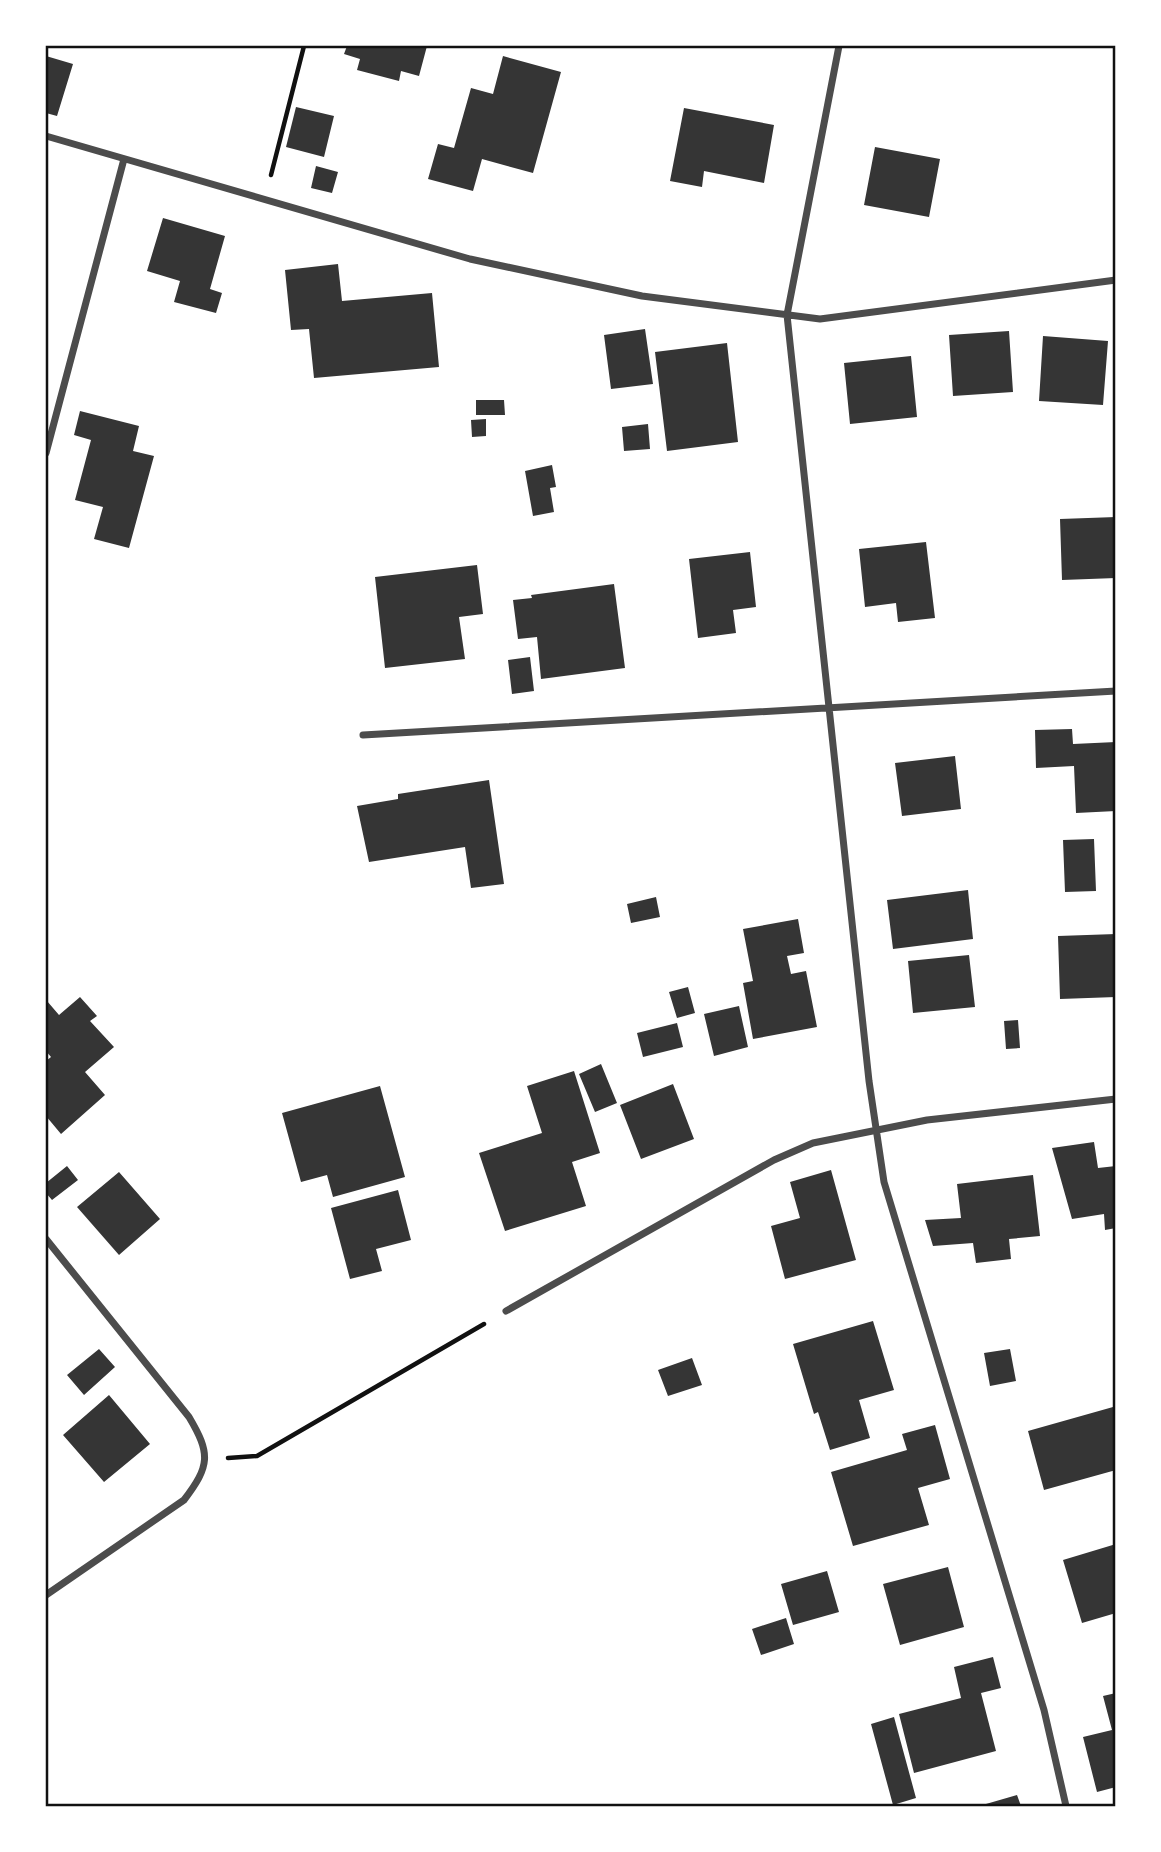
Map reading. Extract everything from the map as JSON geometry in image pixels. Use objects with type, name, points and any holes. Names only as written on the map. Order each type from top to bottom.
[{"type":"street","points":[[839,46],[787,315],[869,1081],[884,1182],[1044,1710],[1066,1807]]},
{"type":"street","points":[[46,136],[470,259],[642,296],[820,319],[1115,280]]},
{"type":"street","points":[[46,453],[124,159]]},
{"type":"street","points":[[363,735],[1115,691]]},
{"type":"street","points":[[506,1311],[774,1160],[813,1143],[927,1120],[1115,1099]]},
{"type":"street","points":[[46,1239],[189,1417],[201,1438],[206,1460],[199,1481],[184,1500],[46,1595]]},
{"type":"path","points":[[265,199],[304,46]]},
{"type":"path","points":[[206,1460],[257,1455],[506,1311]]},
{"type":"building","points":[[347,46],[427,46],[419,76],[401,71],[399,81],[357,70],[360,59],[344,54]]},
{"type":"building","points":[[46,56],[73,64],[57,116],[46,113]]},
{"type":"building","points":[[503,56],[561,72],[533,173],[482,159],[473,191],[428,179],[438,144],[454,148],[471,88],[493,94]]},
{"type":"building","points":[[296,107],[334,116],[324,157],[286,147]]},
{"type":"building","points":[[684,108],[774,125],[764,183],[704,171],[702,187],[670,181]]},
{"type":"building","points":[[875,147],[940,159],[929,217],[864,205]]},
{"type":"building","points":[[316,166],[338,172],[332,193],[311,188]]},
{"type":"building","points":[[163,218],[225,236],[210,289],[222,293],[216,313],[174,302],[180,281],[147,271]]},
{"type":"building","points":[[338,264],[342,301],[432,293],[439,367],[314,378],[309,329],[291,330],[285,270]]},
{"type":"building","points":[[645,329],[653,384],[611,389],[604,335]]},
{"type":"building","points":[[1009,331],[1013,392],[953,396],[949,335]]},
{"type":"building","points":[[1043,336],[1108,341],[1103,405],[1039,401]]},
{"type":"building","points":[[727,343],[738,442],[667,451],[655,352]]},
{"type":"building","points":[[911,356],[917,417],[850,424],[844,363]]},
{"type":"building","points":[[476,400],[504,400],[505,415],[476,415]]},
{"type":"building","points":[[80,411],[139,426],[133,451],[154,456],[129,548],[94,539],[103,507],[75,500],[91,440],[74,435]]},
{"type":"building","points":[[486,419],[486,436],[472,437],[471,420]]},
{"type":"building","points":[[648,424],[650,449],[624,451],[622,427]]},
{"type":"building","points":[[552,465],[556,487],[550,488],[554,512],[533,516],[525,471]]},
{"type":"building","points":[[1116,517],[1116,578],[1062,580],[1060,519]]},
{"type":"building","points":[[926,542],[935,618],[898,622],[896,603],[865,607],[859,549]]},
{"type":"building","points":[[750,552],[756,607],[733,610],[736,633],[698,638],[689,559]]},
{"type":"building","points":[[477,565],[483,614],[459,617],[465,659],[385,668],[375,577]]},
{"type":"building","points":[[614,584],[625,668],[541,679],[537,637],[518,639],[513,600],[532,598],[531,595]]},
{"type":"building","points":[[530,657],[534,691],[512,694],[508,660]]},
{"type":"building","points":[[1072,729],[1073,744],[1116,742],[1116,811],[1076,813],[1074,766],[1036,768],[1035,730]]},
{"type":"building","points":[[955,756],[961,809],[902,816],[895,763]]},
{"type":"building","points":[[489,780],[504,884],[471,888],[465,847],[369,862],[357,806],[398,799],[398,794]]},
{"type":"building","points":[[1094,839],[1096,891],[1065,892],[1063,840]]},
{"type":"building","points":[[968,890],[973,939],[893,949],[887,900]]},
{"type":"building","points":[[656,897],[660,917],[631,923],[627,904]]},
{"type":"building","points":[[798,919],[804,953],[787,956],[791,974],[806,971],[817,1027],[753,1039],[743,983],[753,981],[743,929]]},
{"type":"building","points":[[1116,934],[1116,997],[1060,999],[1058,936]]},
{"type":"building","points":[[969,955],[975,1007],[913,1013],[908,961]]},
{"type":"building","points":[[688,987],[695,1013],[677,1018],[669,992]]},
{"type":"building","points":[[80,997],[97,1016],[90,1021],[114,1047],[85,1072],[105,1095],[61,1134],[46,1116],[46,1061],[51,1057],[46,1051],[46,1003],[47,1001],[59,1015]]},
{"type":"building","points":[[739,1006],[748,1047],[714,1056],[704,1014]]},
{"type":"building","points":[[1018,1020],[1020,1048],[1006,1049],[1004,1021]]},
{"type":"building","points":[[677,1023],[683,1047],[643,1057],[637,1033]]},
{"type":"building","points":[[601,1064],[617,1103],[595,1112],[579,1074]]},
{"type":"building","points":[[574,1071],[600,1153],[572,1162],[586,1206],[505,1231],[479,1153],[542,1133],[527,1086]]},
{"type":"building","points":[[673,1084],[694,1139],[641,1159],[620,1105]]},
{"type":"building","points":[[380,1086],[405,1177],[333,1197],[327,1175],[301,1182],[282,1113]]},
{"type":"building","points":[[1094,1142],[1098,1168],[1116,1166],[1116,1228],[1105,1230],[1104,1214],[1072,1219],[1052,1148]]},
{"type":"building","points":[[67,1166],[78,1180],[52,1200],[46,1193],[46,1183]]},
{"type":"building","points":[[831,1170],[856,1260],[785,1279],[771,1226],[800,1218],[790,1182]]},
{"type":"building","points":[[119,1172],[160,1219],[119,1255],[77,1207]]},
{"type":"building","points":[[1033,1175],[1040,1236],[1009,1239],[1011,1259],[976,1263],[973,1243],[933,1246],[925,1220],[961,1218],[957,1184]]},
{"type":"building","points":[[398,1190],[411,1240],[376,1249],[382,1271],[350,1279],[331,1208]]},
{"type":"building","points":[[873,1321],[894,1390],[859,1400],[870,1438],[830,1450],[818,1412],[814,1414],[793,1344]]},
{"type":"building","points":[[99,1349],[115,1367],[84,1395],[67,1375]]},
{"type":"building","points":[[1010,1349],[1016,1381],[990,1386],[984,1353]]},
{"type":"building","points":[[692,1358],[702,1385],[668,1396],[658,1370]]},
{"type":"building","points":[[109,1395],[150,1444],[104,1482],[63,1435]]},
{"type":"building","points":[[1113,1407],[1116,1417],[1116,1470],[1044,1490],[1028,1431]]},
{"type":"building","points":[[935,1425],[950,1479],[918,1488],[929,1525],[853,1546],[831,1472],[907,1450],[902,1434]]},
{"type":"building","points":[[1116,1544],[1116,1613],[1082,1623],[1063,1560]]},
{"type":"building","points":[[948,1567],[964,1627],[900,1645],[883,1584]]},
{"type":"building","points":[[827,1571],[839,1612],[793,1625],[781,1584]]},
{"type":"building","points":[[786,1618],[794,1644],[761,1655],[752,1629]]},
{"type":"building","points":[[993,1657],[1001,1688],[981,1693],[996,1751],[914,1773],[899,1714],[961,1698],[954,1667]]},
{"type":"building","points":[[1116,1693],[1116,1787],[1097,1792],[1083,1737],[1112,1730],[1103,1696]]},
{"type":"building","points":[[894,1717],[916,1798],[893,1805],[871,1724]]},
{"type":"building","points":[[1017,1795],[1021,1806],[979,1806]]}]
